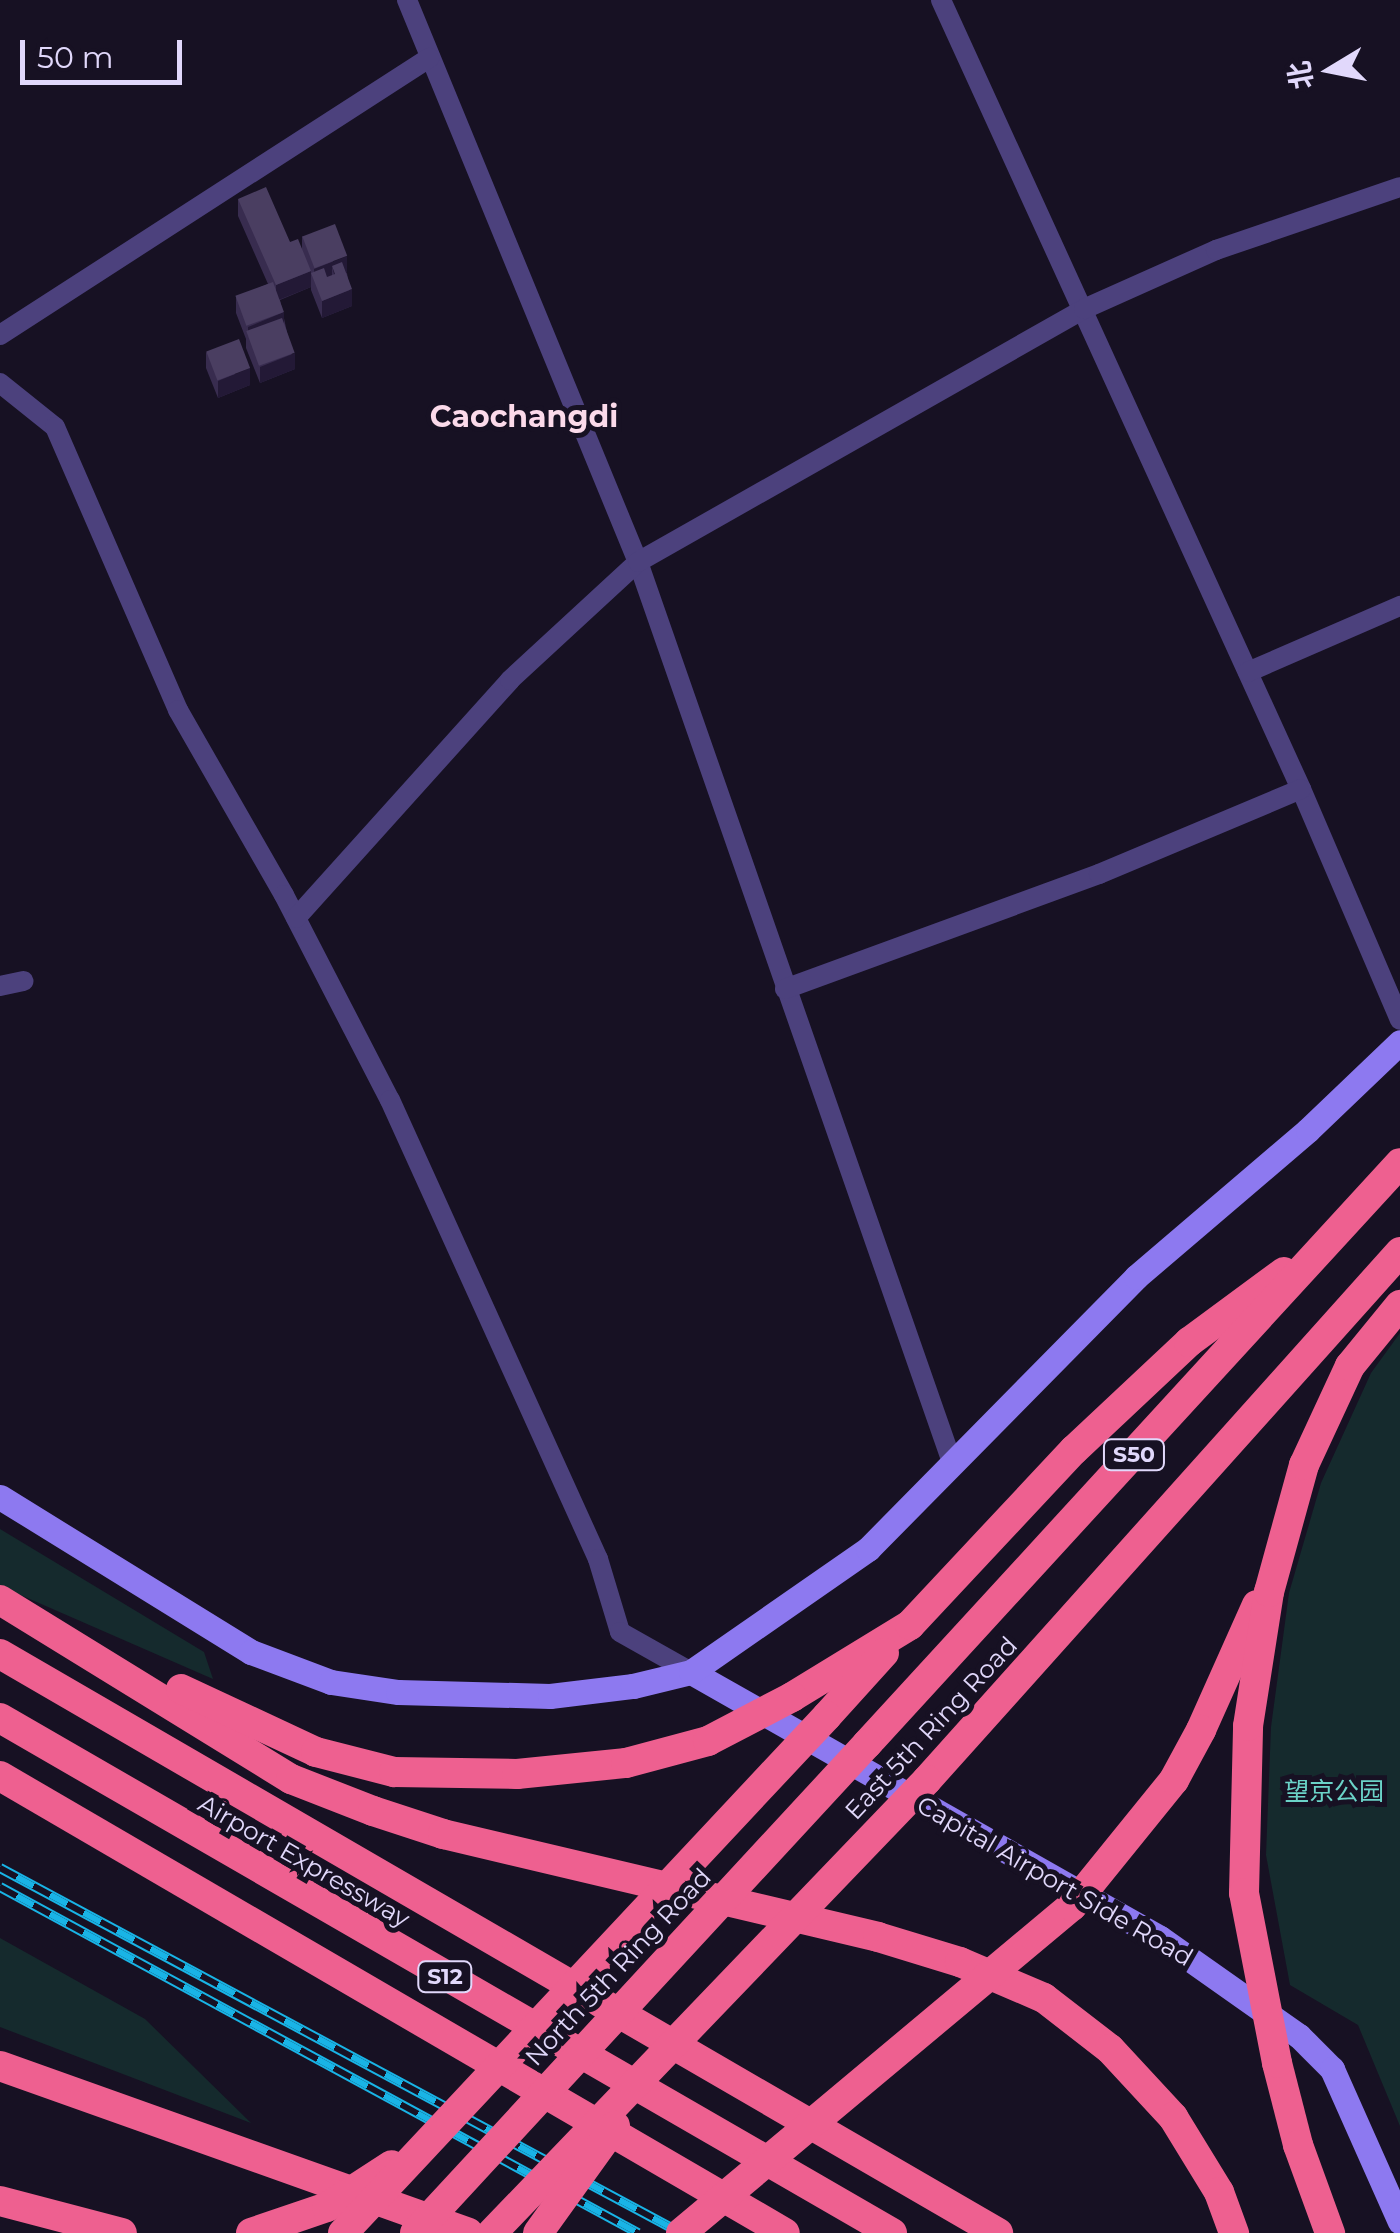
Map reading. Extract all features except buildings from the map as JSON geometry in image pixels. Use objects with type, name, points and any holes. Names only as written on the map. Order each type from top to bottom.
[{"type":"highway","name":"East 5th Ring Road","points":[[867,1744],[1400,1163]]},
{"type":"highway","points":[[344,2233],[1074,1450],[1189,1342],[1343,1229]]},
{"type":"highway","name":"East 5th Ring Road","points":[[492,2233],[927,1780],[1400,1252]]},
{"type":"highway","points":[[1330,2233],[1298,2145],[1277,2063],[1244,1893],[1248,1726],[1280,1554],[1304,1466],[1350,1366],[1400,1304]]},
{"type":"highway","points":[[682,2233],[1072,1906],[1174,1780],[1201,1730],[1280,1554]]},
{"type":"highway","points":[[6,1602],[238,1718],[316,1752],[394,1772],[517,1774],[626,1762],[708,1740],[792,1696],[910,1625]]},
{"type":"highway","points":[[6,1602],[291,1779],[373,1811],[443,1834],[878,1938],[960,1962],[1044,1998],[1110,2049],[1174,2117],[1219,2192],[1234,2233]]},
{"type":"highway","points":[[0,1654],[998,2233]]},
{"type":"highway","name":"Airport Expressway","points":[[0,1718],[892,2233]]},
{"type":"highway","name":"North 5th Ring Road","points":[[416,2233],[867,1744]]},
{"type":"highway","name":"S12","points":[[0,1776],[785,2233]]},
{"type":"highway","points":[[538,2233],[688,2026]]},
{"type":"highway","points":[[1,2066],[468,2233]]},
{"type":"highway","points":[[251,2233],[327,2206],[433,2140]]},
{"type":"highway","points":[[0,2201],[122,2233]]},
{"type":"street","points":[[407,0],[638,562],[953,1465]]},
{"type":"street","points":[[942,0],[1301,789],[1400,1020]]},
{"type":"street","points":[[0,335],[430,58]]},
{"type":"street","points":[[296,918],[510,680],[638,562],[1084,309],[1216,250],[1400,187]]},
{"type":"street","points":[[0,383],[55,427],[178,710],[296,918],[390,1100],[598,1559],[620,1632],[691,1672]]},
{"type":"street","points":[[1248,672],[1400,606]]},
{"type":"street","points":[[785,990],[1100,874],[1301,789]]},
{"type":"street","points":[[0,986],[23,982]]},
{"type":"street","points":[[0,1497],[251,1652],[331,1682],[398,1692],[550,1696],[634,1686],[691,1672],[868,1549],[1136,1277],[1308,1130],[1400,1042]]},
{"type":"street","name":"Capital Airport Side Road","points":[[691,1672],[1160,1938],[1299,2036],[1332,2069],[1400,2222]]},
{"type":"green space","name":"望京公园","points":[[1400,1333],[1400,2126],[1358,2025],[1290,1985],[1266,1855],[1271,1727],[1289,1593],[1321,1483],[1371,1373]]},
{"type":"green space","points":[[0,1529],[204,1652],[213,1679],[0,1586]]},
{"type":"green space","points":[[0,1938],[145,2019],[251,2123],[0,2027]]},
{"type":"railway","points":[[0,1868],[681,2233]]},
{"type":"railway","points":[[0,1887],[638,2233]]},
{"type":"district","name":"Caochangdi","points":[[524,417]]}]
